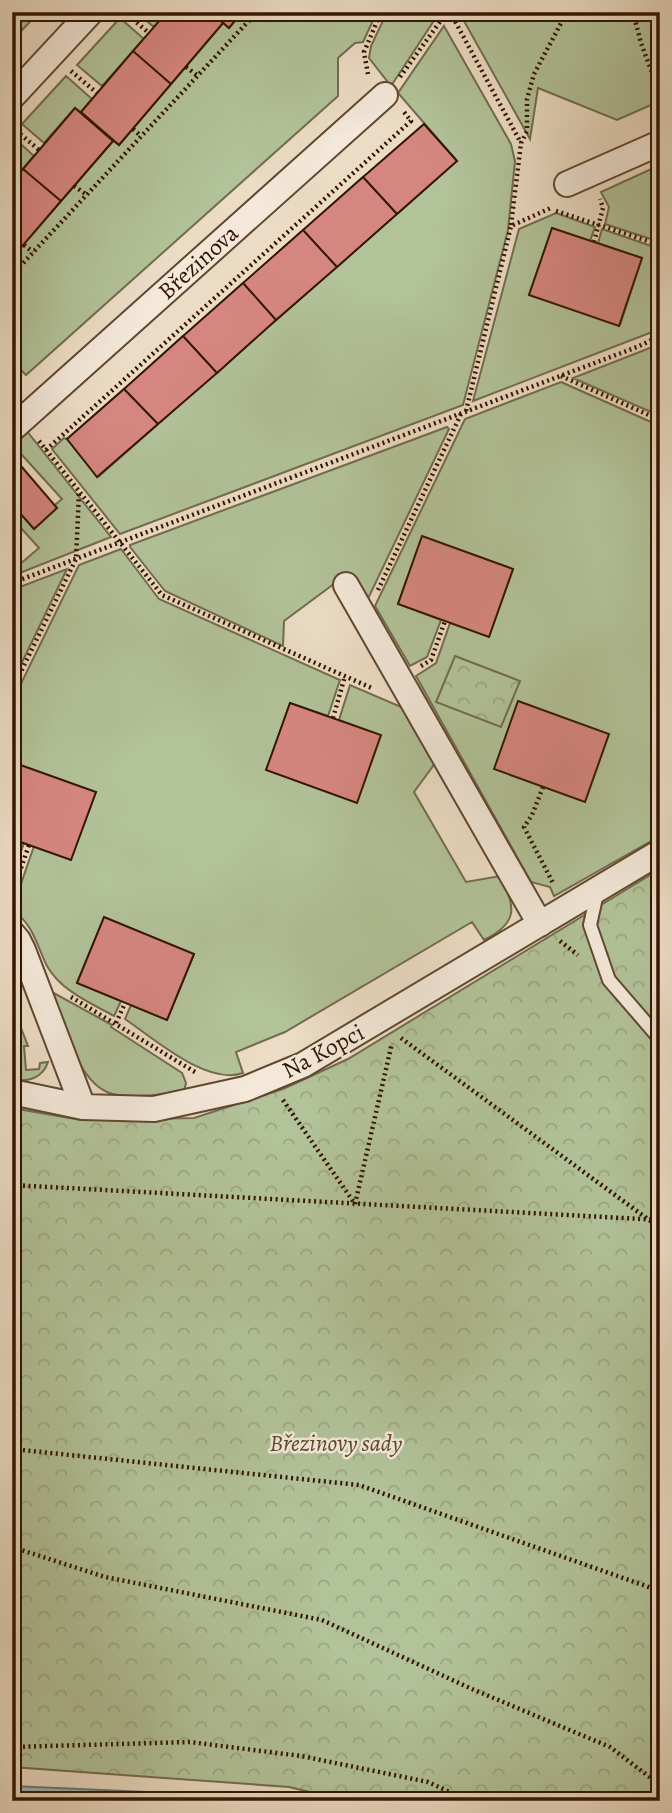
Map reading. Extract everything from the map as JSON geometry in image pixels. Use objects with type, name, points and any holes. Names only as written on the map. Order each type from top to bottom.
[{"type":"street","points":[[12,97],[91,12]]},
{"type":"street","name":"Březinova","points":[[12,429],[383,97]]},
{"type":"street","points":[[572,187],[660,144]]},
{"type":"street","points":[[346,585],[540,924]]},
{"type":"street","name":"Na Kopci","points":[[12,1092],[83,1107],[153,1109],[228,1093],[268,1080],[303,1065],[660,852]]},
{"type":"street","points":[[12,933],[18,940],[83,1107]]},
{"type":"lane","points":[[598,889],[590,925],[609,980],[660,1039]]},
{"type":"path","points":[[124,12],[149,33]]},
{"type":"path","points":[[246,12],[252,18]]},
{"type":"path","points":[[12,275],[257,12]]},
{"type":"path","points":[[381,12],[365,52],[383,97],[411,121],[46,450],[162,594],[416,708]]},
{"type":"path","points":[[383,97],[448,12],[521,143]]},
{"type":"path","points":[[365,619],[464,412],[511,226],[521,143],[527,131],[527,99],[534,74],[567,12]]},
{"type":"path","points":[[633,12],[640,43],[660,94]]},
{"type":"path","points":[[65,66],[97,93]]},
{"type":"path","points":[[186,67],[198,76]]},
{"type":"path","points":[[12,127],[39,150]]},
{"type":"path","points":[[133,129],[141,136]]},
{"type":"path","points":[[74,186],[87,195]]},
{"type":"path","points":[[511,226],[548,209],[572,187],[603,208],[594,242]]},
{"type":"path","points":[[548,209],[660,245]]},
{"type":"path","points":[[24,245],[33,253]]},
{"type":"path","points":[[12,583],[561,376],[660,336]]},
{"type":"path","points":[[561,376],[660,421]]},
{"type":"path","points":[[12,690],[76,559],[79,490]]},
{"type":"path","points":[[419,666],[431,660],[445,621]]},
{"type":"path","points":[[333,718],[345,676]]},
{"type":"path","points":[[543,787],[524,827],[556,890],[551,892]]},
{"type":"path","points":[[12,894],[29,845]]},
{"type":"path","points":[[125,1003],[116,1023],[228,1093]]},
{"type":"path","points":[[355,1204],[394,1032],[660,1228]]},
{"type":"path","points":[[268,1080],[355,1204]]},
{"type":"path","points":[[12,1185],[660,1220]]},
{"type":"path","points":[[650,1220],[660,1214]]},
{"type":"path","points":[[12,1449],[359,1485],[660,1591]]},
{"type":"path","points":[[12,1547],[105,1577],[322,1620],[472,1689],[610,1747],[660,1786]]},
{"type":"path","points":[[12,1747],[76,1743],[190,1742],[301,1756],[428,1782],[470,1801]]},
{"type":"green space","points":[[12,12],[39,12],[12,41]]},
{"type":"green space","points":[[136,12],[167,12],[154,27]]},
{"type":"green space","points":[[242,12],[377,12],[363,42],[355,43],[338,58],[338,96],[26,375],[21,370],[12,378],[12,258],[113,141],[119,145],[223,23],[229,28]]},
{"type":"green space","points":[[387,12],[439,13],[391,86],[369,58],[371,46]]},
{"type":"green space","points":[[459,12],[660,12],[660,101],[617,120],[538,88],[530,139]]},
{"type":"green space","points":[[120,18],[144,39],[102,86],[77,65]]},
{"type":"green space","points":[[444,26],[511,144],[515,161],[508,230],[463,405],[120,534],[52,449],[64,438],[67,439],[98,477],[457,161],[398,93]]},
{"type":"green space","points":[[66,76],[92,99],[81,112],[75,108],[44,143],[22,124]]},
{"type":"green space","points":[[12,136],[34,156],[12,181]]},
{"type":"green space","points":[[660,165],[660,242],[605,224],[609,207],[601,192]]},
{"type":"green space","points":[[556,213],[595,227],[590,241],[552,228],[529,295],[620,325],[642,258],[598,243],[602,229],[660,249],[660,329],[473,401],[519,229]]},
{"type":"green space","points":[[660,344],[660,416],[573,378]]},
{"type":"green space","points":[[561,382],[660,426],[660,836],[554,896],[550,887],[531,882],[416,676],[436,663],[450,623],[489,636],[513,569],[422,537],[398,604],[441,620],[427,657],[410,666],[375,606],[465,419]]},
{"type":"green space","points":[[447,427],[449,429],[365,605],[346,575],[284,621],[283,646],[165,591],[130,547],[130,545]]},
{"type":"green space","points":[[26,430],[111,537],[12,576],[12,571],[39,548],[12,518],[12,504],[34,529],[57,508],[55,505],[62,499],[12,444]]},
{"type":"green space","points":[[121,549],[159,599],[340,680],[328,716],[290,703],[267,770],[356,802],[380,735],[339,720],[350,685],[406,709],[436,762],[414,792],[466,882],[500,876],[511,905],[509,920],[504,927],[484,940],[472,922],[285,1032],[236,1052],[243,1073],[229,1075],[197,1067],[125,1019],[131,1005],[167,1020],[194,954],[104,918],[77,983],[121,1001],[114,1016],[77,996],[60,983],[47,966],[30,928],[12,910],[34,846],[96,792],[12,762],[12,702],[79,565]]},
{"type":"green space","points":[[67,569],[12,683],[12,590]]},
{"type":"green space","points":[[455,656],[520,681],[501,727],[436,702]]},
{"type":"green space","points":[[12,839],[24,843],[12,876]]},
{"type":"green space","name":"Březinovy sady","points":[[660,869],[660,1801],[348,1801],[289,1787],[12,1767],[12,1108],[81,1120],[194,1118],[283,1089],[348,1059]]},
{"type":"green space","points":[[50,991],[112,1025],[111,1027],[182,1073],[186,1083],[184,1091],[130,1096],[101,1089],[90,1079],[73,1051]]},
{"type":"green space","points":[[12,1005],[28,1046],[24,1046],[26,1070],[39,1069],[40,1063],[48,1062],[42,1072],[29,1080],[12,1079],[16,1060],[12,1058]]},
{"type":"water","points":[[12,1786],[285,1794],[308,1801],[12,1801]]},
{"type":"building","points":[[167,12],[211,12],[223,23],[171,84],[133,51]]},
{"type":"building","points":[[211,12],[242,12],[229,28]]},
{"type":"building","points":[[133,51],[171,84],[119,145],[81,112]]},
{"type":"building","points":[[75,108],[113,141],[61,201],[23,169]]},
{"type":"building","points":[[424,124],[457,161],[397,214],[363,177]]},
{"type":"building","points":[[23,169],[61,201],[12,258],[12,181]]},
{"type":"building","points":[[363,177],[397,214],[337,267],[303,230]]},
{"type":"building","points":[[552,228],[642,258],[619,326],[529,295]]},
{"type":"building","points":[[303,230],[337,267],[276,320],[243,283]]},
{"type":"building","points":[[243,283],[276,320],[217,373],[183,336]]},
{"type":"building","points":[[183,336],[217,373],[158,424],[124,389]]},
{"type":"building","points":[[124,389],[158,424],[97,477],[67,439]]},
{"type":"building","points":[[15,459],[57,508],[34,529],[12,504],[12,462]]},
{"type":"building","points":[[422,536],[513,569],[489,637],[398,604]]},
{"type":"building","points":[[12,557],[20,565],[12,571]]},
{"type":"building","points":[[518,701],[609,734],[585,802],[494,769]]},
{"type":"building","points":[[290,703],[381,735],[357,803],[266,770]]},
{"type":"building","points":[[12,762],[96,792],[71,860],[12,839]]},
{"type":"building","points":[[104,917],[194,954],[167,1020],[77,983]]}]
